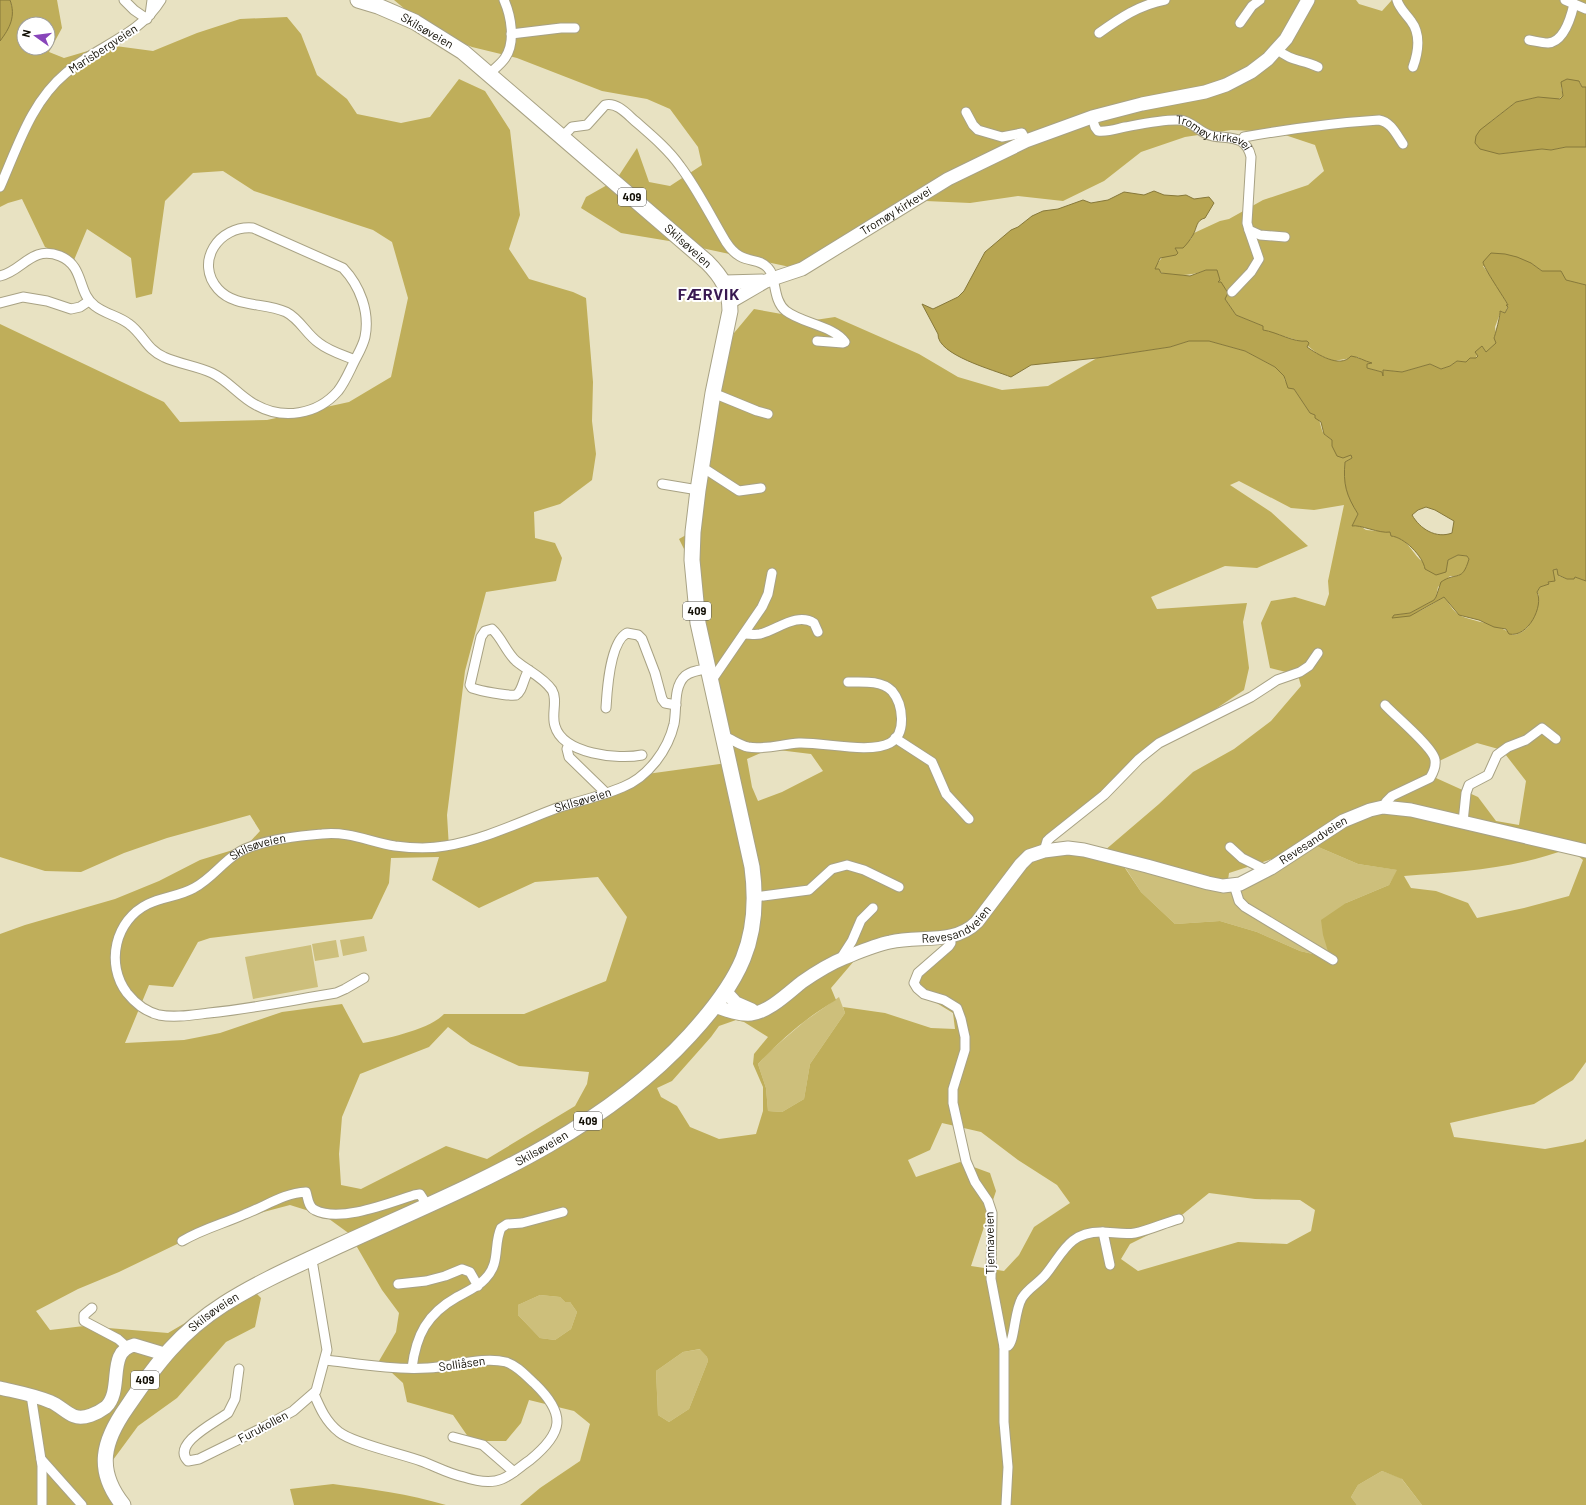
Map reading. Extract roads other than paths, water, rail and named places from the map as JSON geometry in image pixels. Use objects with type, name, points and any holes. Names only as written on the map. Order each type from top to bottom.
[{"type":"main road","name":"Skilsøveien","points":[[123,1505],[109,1482],[105,1468],[106,1449],[109,1436],[120,1416],[164,1354],[199,1321],[250,1288],[427,1206],[548,1146],[595,1117],[640,1083],[663,1063],[715,1006],[726,992],[740,967],[749,944],[755,916],[752,867],[709,674],[694,592],[692,560],[692,532],[713,393],[733,300],[728,282],[707,262],[463,52],[421,25],[398,14],[358,0]]},
{"type":"main road","name":"Tromøy kirkevei","points":[[733,300],[769,280],[802,269],[948,179],[1026,141],[1092,117],[1142,104],[1205,92],[1226,85],[1251,72],[1277,50],[1300,16],[1308,0]]},
{"type":"main road","name":"Tromøy kirkevei","points":[[728,282],[769,280]]},
{"type":"main road","name":"Revesandveien","points":[[715,1006],[744,1014],[758,1012],[821,970],[844,958],[891,942],[950,937],[969,930],[1021,864],[1029,856],[1044,851],[1068,848],[1084,850],[1208,883],[1223,886],[1234,885],[1266,870],[1343,821],[1370,810],[1386,807],[1411,810],[1586,851]]},
{"type":"main road","points":[[726,992],[736,1004],[758,1012]]},
{"type":"main road","points":[[0,1388],[50,1401],[74,1416],[82,1417],[99,1412],[105,1407],[113,1396],[119,1354],[127,1347],[134,1345],[164,1354]]},
{"type":"main road","points":[[145,1348],[154,1367]]},
{"type":"street","points":[[124,0],[134,10],[148,17],[152,0]]},
{"type":"street","name":"Marisbergveien","points":[[0,187],[37,105],[50,88],[75,65],[128,35],[156,10],[162,0]]},
{"type":"street","points":[[489,74],[506,57],[510,47],[511,34],[509,16],[504,0]]},
{"type":"street","points":[[1099,33],[1136,9],[1152,2],[1165,0]]},
{"type":"street","points":[[1240,22],[1252,6],[1260,0]]},
{"type":"street","points":[[1397,0],[1416,29],[1418,43],[1417,58],[1413,67]]},
{"type":"street","points":[[1529,40],[1549,43],[1555,41],[1568,24],[1569,2],[1586,9]]},
{"type":"street","points":[[511,34],[561,28],[575,28]]},
{"type":"street","points":[[1277,50],[1287,58],[1307,62],[1318,67]]},
{"type":"street","points":[[562,137],[572,127],[587,125],[605,105],[610,104],[619,108],[657,140],[680,165],[702,198],[733,252],[744,260],[764,264],[769,268],[769,280],[779,303],[785,311],[835,334],[845,342],[817,341]]},
{"type":"street","points":[[966,112],[973,126],[978,130],[1002,137],[1012,136],[1021,132],[1026,141]]},
{"type":"street","name":"Tromøy kirkevei","points":[[1092,117],[1098,131],[1105,132],[1125,127],[1179,120],[1189,123],[1208,135],[1242,141],[1249,150],[1251,157],[1247,223],[1259,259],[1251,272],[1232,292]]},
{"type":"street","points":[[1242,141],[1244,137],[1294,128],[1379,120],[1385,121],[1390,125],[1402,144]]},
{"type":"street","points":[[0,276],[10,272],[35,255],[56,255],[74,266],[79,274],[89,301],[103,312],[121,318],[131,325],[148,346],[157,354],[214,374],[251,403],[279,413],[305,412],[327,401],[343,384],[355,360],[364,340],[367,316],[362,298],[349,274],[343,268],[252,228],[236,229],[219,239],[210,255],[209,269],[212,281],[223,294],[233,300],[284,311],[298,320],[320,344],[355,360]]},
{"type":"street","points":[[1249,230],[1260,235],[1285,237]]},
{"type":"street","points":[[0,303],[24,297],[47,301],[71,309],[80,307],[89,301]]},
{"type":"street","points":[[713,393],[768,414]]},
{"type":"street","points":[[702,467],[739,491],[761,488]]},
{"type":"street","points":[[662,484],[698,490]]},
{"type":"street","points":[[709,674],[714,678],[762,607],[768,594],[772,573]]},
{"type":"street","points":[[744,634],[759,634],[784,624],[806,619],[814,623],[818,632]]},
{"type":"street","points":[[529,670],[524,676],[520,692],[516,696],[496,692],[486,693],[472,688],[471,676],[482,633],[492,630],[497,634],[507,650],[516,660],[529,670],[542,680],[551,689],[554,694],[553,713],[555,728],[569,744],[613,757],[630,758],[642,755]]},
{"type":"street","points":[[606,708],[607,676],[620,639],[627,633],[638,635],[642,639],[655,673],[662,699],[665,703],[676,706]]},
{"type":"street","points":[[1044,851],[1046,841],[1104,795],[1153,748],[1251,697],[1277,680],[1300,672],[1309,666],[1318,653]]},
{"type":"street","name":"Skilsøveien","points":[[364,978],[345,989],[328,994],[216,1013],[165,1016],[140,1006],[127,993],[117,973],[115,950],[121,931],[139,909],[148,904],[194,889],[212,876],[233,856],[259,844],[329,834],[356,836],[395,846],[429,848],[446,846],[479,838],[577,801],[625,786],[638,779],[656,761],[670,737],[678,688],[686,675],[691,672],[709,674]]},
{"type":"street","points":[[723,736],[747,747],[762,748],[800,743],[872,747],[891,743],[900,729],[901,717],[900,707],[892,691],[877,683],[848,682]]},
{"type":"street","points":[[1385,705],[1428,747],[1435,760],[1433,773],[1430,778],[1392,796],[1386,802],[1386,807]]},
{"type":"street","points":[[1463,822],[1466,793],[1469,785],[1488,775],[1497,755],[1508,747],[1526,740],[1542,728],[1556,739]]},
{"type":"street","points":[[895,738],[932,762],[946,794],[969,819]]},
{"type":"street","points":[[569,744],[567,749],[569,757],[606,793]]},
{"type":"street","points":[[1230,847],[1242,858],[1266,870]]},
{"type":"street","points":[[755,897],[809,890],[832,869],[847,865],[864,870],[899,887]]},
{"type":"street","points":[[1234,885],[1239,901],[1244,907],[1333,960]]},
{"type":"street","points":[[844,958],[843,955],[852,941],[861,920],[873,908]]},
{"type":"street","name":"Tjennaveien","points":[[950,937],[949,946],[918,973],[914,983],[924,994],[944,1000],[957,1008],[961,1019],[965,1050],[953,1089],[953,1103],[966,1161],[975,1182],[988,1201],[992,1214],[991,1279],[1004,1347],[1004,1422],[1008,1467],[1006,1505]]},
{"type":"street","points":[[182,1240],[195,1232],[244,1215],[292,1193],[306,1192],[309,1204],[314,1210],[326,1213],[368,1211],[414,1194],[420,1194],[427,1206]]},
{"type":"street","points":[[412,1368],[416,1345],[426,1323],[443,1305],[478,1286],[485,1280],[496,1262],[501,1228],[507,1224],[522,1223],[563,1212]]},
{"type":"street","points":[[1004,1347],[1008,1346],[1013,1340],[1015,1317],[1022,1298],[1027,1291],[1046,1275],[1064,1247],[1075,1239],[1090,1232],[1136,1233],[1179,1220]]},
{"type":"street","points":[[1103,1232],[1110,1265]]},
{"type":"street","points":[[310,1259],[327,1344],[326,1360],[314,1394]]},
{"type":"street","points":[[398,1284],[426,1281],[445,1276],[462,1269],[470,1272],[478,1286]]},
{"type":"street","points":[[92,1308],[84,1314],[84,1321],[118,1339],[127,1347]]},
{"type":"street","name":"Solliåsen","points":[[314,1394],[328,1421],[346,1436],[474,1480],[494,1481],[502,1479],[514,1472],[543,1448],[556,1430],[558,1423],[554,1408],[540,1389],[520,1369],[507,1362],[492,1360],[446,1366],[412,1368],[326,1360]]},
{"type":"street","name":"Furukollen","points":[[239,1369],[232,1406],[228,1413],[187,1443],[184,1453],[188,1461],[199,1459],[264,1427],[292,1411],[314,1394]]},
{"type":"street","points":[[31,1395],[41,1459],[42,1505]]},
{"type":"street","points":[[453,1436],[483,1445],[514,1472]]},
{"type":"street","points":[[41,1459],[82,1505]]},
{"type":"district","name":"FÆRVIK","points":[[709,294]]}]
